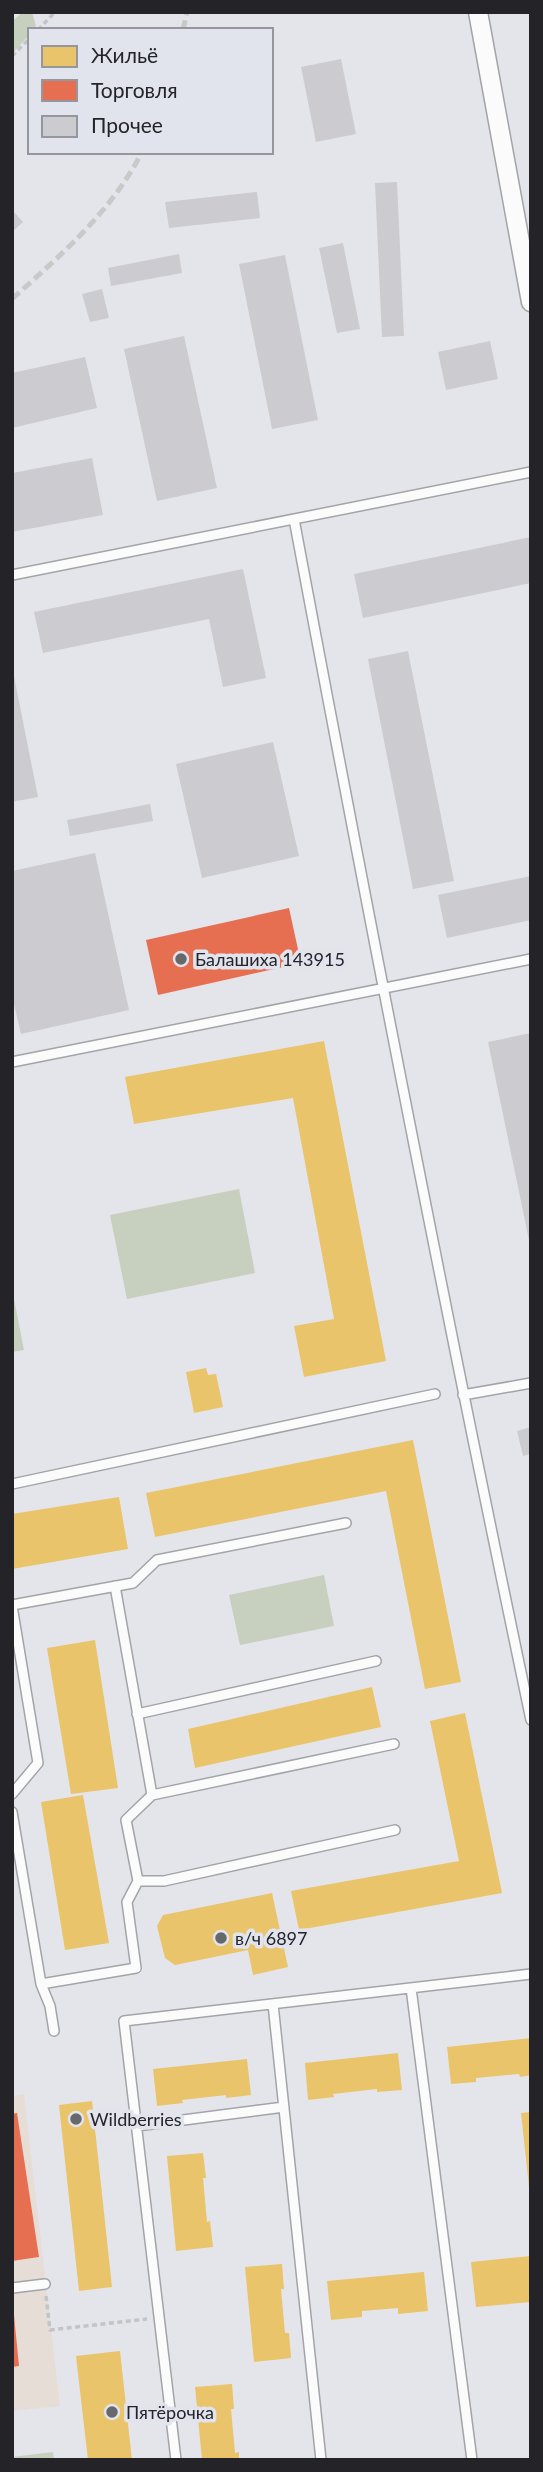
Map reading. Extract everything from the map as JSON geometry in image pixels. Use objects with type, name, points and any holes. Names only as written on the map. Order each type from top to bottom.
[{"type":"street","points":[[478,12],[531,302]]},
{"type":"lane","points":[[12,575],[531,472]]},
{"type":"lane","points":[[294,519],[382,990],[531,1720]]},
{"type":"lane","points":[[12,1062],[531,959]]},
{"type":"lane","points":[[463,1395],[531,1383]]},
{"type":"lane","points":[[12,1484],[435,1394]]},
{"type":"lane","points":[[12,1794],[38,1763],[12,1605],[133,1583],[157,1560],[346,1523]]},
{"type":"lane","points":[[115,1586],[152,1795]]},
{"type":"lane","points":[[137,1714],[376,1661]]},
{"type":"lane","points":[[41,1984],[136,1968],[127,1902],[138,1881],[126,1820],[152,1795],[394,1744]]},
{"type":"lane","points":[[12,1812],[41,1984],[51,2006],[54,2031]]},
{"type":"lane","points":[[138,1881],[164,1881],[395,1830]]},
{"type":"lane","points":[[176,2460],[124,2021],[531,1974]]},
{"type":"lane","points":[[411,1988],[472,2460]]},
{"type":"lane","points":[[273,2004],[321,2460]]},
{"type":"lane","points":[[137,2126],[284,2107]]},
{"type":"lane","points":[[12,2288],[45,2284]]},
{"type":"path","points":[[40,28],[55,12]]},
{"type":"path","points":[[12,56],[28,40]]},
{"type":"path","points":[[45,2284],[50,2330],[159,2318]]},
{"type":"shaded area","points":[[24,2094],[60,2406],[12,2411],[12,2096]]},
{"type":"green space","points":[[23,12],[32,12],[36,26],[28,28],[28,36],[12,54],[12,21]]},
{"type":"green space","points":[[239,1189],[255,1273],[127,1299],[110,1215]]},
{"type":"green space","points":[[12,1289],[24,1350],[12,1352]]},
{"type":"green space","points":[[324,1575],[334,1626],[240,1645],[229,1595]]},
{"type":"green space","points":[[53,2452],[54,2460],[12,2460],[12,2457]]},
{"type":"building: Жильё","points":[[324,1041],[386,1361],[304,1377],[294,1326],[334,1319],[293,1098],[134,1124],[125,1077]]},
{"type":"building: Жильё","points":[[206,1368],[208,1375],[216,1374],[223,1407],[194,1413],[186,1372]]},
{"type":"building: Жильё","points":[[413,1440],[461,1682],[425,1689],[386,1491],[155,1537],[146,1493]]},
{"type":"building: Жильё","points":[[119,1497],[128,1549],[12,1569],[12,1514]]},
{"type":"building: Жильё","points":[[95,1640],[118,1788],[71,1794],[47,1648]]},
{"type":"building: Жильё","points":[[372,1687],[381,1727],[195,1768],[188,1729]]},
{"type":"building: Жильё","points":[[465,1713],[502,1893],[299,1930],[291,1891],[459,1861],[430,1721]]},
{"type":"building: Жильё","points":[[83,1795],[109,1943],[65,1950],[41,1802]]},
{"type":"building: Жильё","name":"в/ч 6897","points":[[272,1893],[288,1967],[253,1975],[248,1950],[175,1965],[165,1958],[157,1926],[163,1915]]},
{"type":"building: Жильё","points":[[531,2038],[531,2075],[476,2078],[476,2082],[451,2084],[447,2047]]},
{"type":"building: Жильё","points":[[398,2053],[402,2090],[377,2092],[377,2089],[308,2100],[305,2063]]},
{"type":"building: Жильё","points":[[247,2059],[251,2095],[182,2100],[183,2103],[157,2106],[153,2069]]},
{"type":"building: Жильё","points":[[92,2101],[112,2287],[79,2291],[59,2105]]},
{"type":"building: Жильё","points":[[531,2112],[531,2187],[529,2187],[521,2113]]},
{"type":"building: Жильё","points":[[203,2153],[207,2222],[210,2221],[213,2247],[176,2251],[167,2156]]},
{"type":"building: Жильё","points":[[531,2256],[531,2302],[476,2307],[471,2262]]},
{"type":"building: Жильё","points":[[282,2264],[285,2333],[289,2333],[291,2358],[254,2362],[245,2267]]},
{"type":"building: Жильё","points":[[424,2272],[428,2311],[398,2314],[398,2308],[362,2311],[362,2317],[331,2320],[327,2281]]},
{"type":"building: Жильё","points":[[120,2351],[132,2460],[88,2460],[76,2356]]},
{"type":"building: Жильё","points":[[232,2384],[235,2453],[239,2452],[239,2460],[202,2460],[195,2387]]},
{"type":"building: Торговля","points":[[289,908],[301,963],[158,995],[146,940]]},
{"type":"building: Торговля","points":[[17,2113],[39,2257],[12,2261],[12,2114]]},
{"type":"building: Торговля","points":[[14,2315],[19,2366],[12,2367],[12,2316]]},
{"type":"building: Прочее","points":[[341,59],[356,134],[316,142],[301,67]]},
{"type":"building: Прочее","points":[[397,182],[404,336],[382,337],[375,183]]},
{"type":"building: Прочее","points":[[257,192],[260,218],[169,228],[165,202]]},
{"type":"building: Прочее","points":[[12,210],[23,222],[12,232]]},
{"type":"building: Прочее","points":[[343,243],[360,329],[337,333],[319,248]]},
{"type":"building: Прочее","points":[[179,254],[182,273],[111,286],[108,268]]},
{"type":"building: Прочее","points":[[285,255],[318,420],[272,429],[239,264]]},
{"type":"building: Прочее","points":[[102,289],[109,318],[90,322],[82,294]]},
{"type":"building: Прочее","points":[[184,336],[217,488],[157,501],[124,349]]},
{"type":"building: Прочее","points":[[490,341],[498,379],[446,390],[438,352]]},
{"type":"building: Прочее","points":[[85,357],[97,408],[12,428],[12,373]]},
{"type":"building: Прочее","points":[[92,458],[103,515],[12,532],[12,473]]},
{"type":"building: Прочее","points":[[531,537],[531,583],[363,618],[354,574]]},
{"type":"building: Прочее","points":[[243,569],[266,678],[223,687],[209,619],[43,653],[34,612]]},
{"type":"building: Прочее","points":[[408,651],[454,881],[413,889],[368,659]]},
{"type":"building: Прочее","points":[[12,666],[38,797],[12,802]]},
{"type":"building: Прочее","points":[[273,742],[299,856],[202,878],[176,764]]},
{"type":"building: Прочее","points":[[150,804],[153,821],[70,836],[67,820]]},
{"type":"building: Прочее","points":[[95,853],[129,1010],[21,1034],[12,996],[12,871]]},
{"type":"building: Прочее","points":[[531,876],[531,920],[447,938],[438,895]]},
{"type":"building: Прочее","points":[[531,1033],[531,1245],[530,1245],[488,1042]]},
{"type":"building: Прочее","points":[[531,1427],[531,1454],[523,1456],[517,1431]]},
{"type":"railway","points":[[183,28],[187,12]]},
{"type":"railway","points":[[12,299],[67,249],[101,213],[141,154]]},
{"type":"place","name":"Балашиха 143915","points":[[181,959]]},
{"type":"place","name":"в/ч 6897","points":[[221,1938]]},
{"type":"place","name":"Wildberries","points":[[76,2119]]},
{"type":"place","name":"Пятёрочка","points":[[112,2412]]}]
